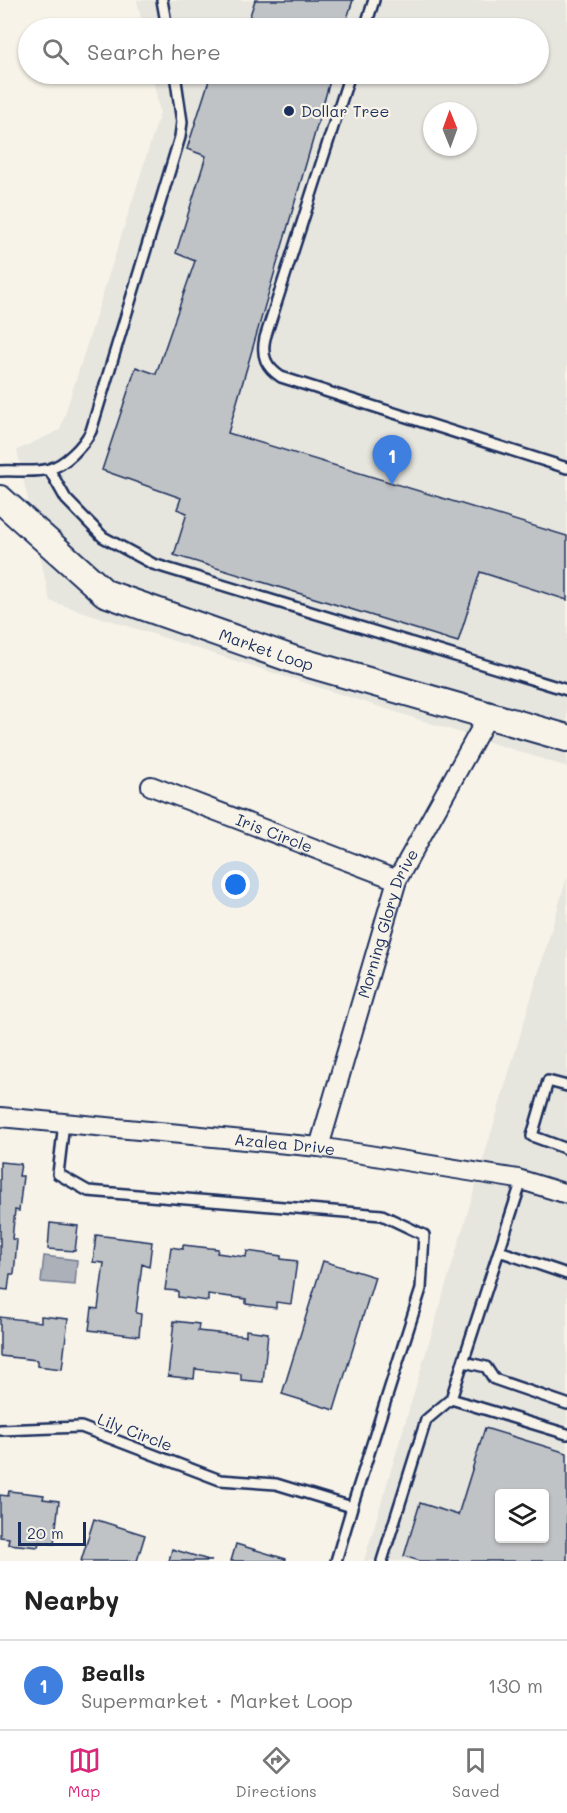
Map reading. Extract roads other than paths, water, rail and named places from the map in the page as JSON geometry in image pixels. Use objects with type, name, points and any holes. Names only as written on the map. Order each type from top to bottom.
[{"type":"street","name":"Market Loop","points":[[0,499],[105,593],[295,660],[567,738]]},
{"type":"street","name":"Morning Glory Drive","points":[[319,1147],[397,880],[489,714]]},
{"type":"street","name":"Iris Circle","points":[[151,786],[397,880]]},
{"type":"street","name":"Azalea Drive","points":[[0,1117],[319,1147],[522,1180],[567,1194]]},
{"type":"lane","points":[[162,0],[165,18]]},
{"type":"lane","points":[[368,18],[374,0]]},
{"type":"lane","points":[[0,471],[49,469],[76,453],[91,431],[180,137],[182,122],[176,84]]},
{"type":"lane","points":[[347,84],[264,338],[263,347],[268,365],[281,377],[567,468]]},
{"type":"lane","points":[[49,469],[66,499],[103,537],[153,564],[567,690]]},
{"type":"lane","points":[[567,1086],[548,1081],[532,1136],[567,1149]]},
{"type":"lane","points":[[64,1123],[58,1174],[88,1191],[382,1215],[424,1235],[421,1289],[336,1561]]},
{"type":"lane","points":[[382,1561],[426,1420],[451,1400],[522,1180]]},
{"type":"lane","points":[[499,1251],[567,1274]]},
{"type":"lane","points":[[464,1362],[486,1367],[494,1380],[567,1404]]},
{"type":"lane","points":[[451,1400],[567,1434]]},
{"type":"lane","name":"Lily Circle","points":[[0,1430],[81,1427],[220,1480],[276,1484],[352,1507]]},
{"type":"place","name":"Dollar Tree","points":[[289,111]]},
{"type":"place","name":"Bealls","points":[[392,485]]}]
